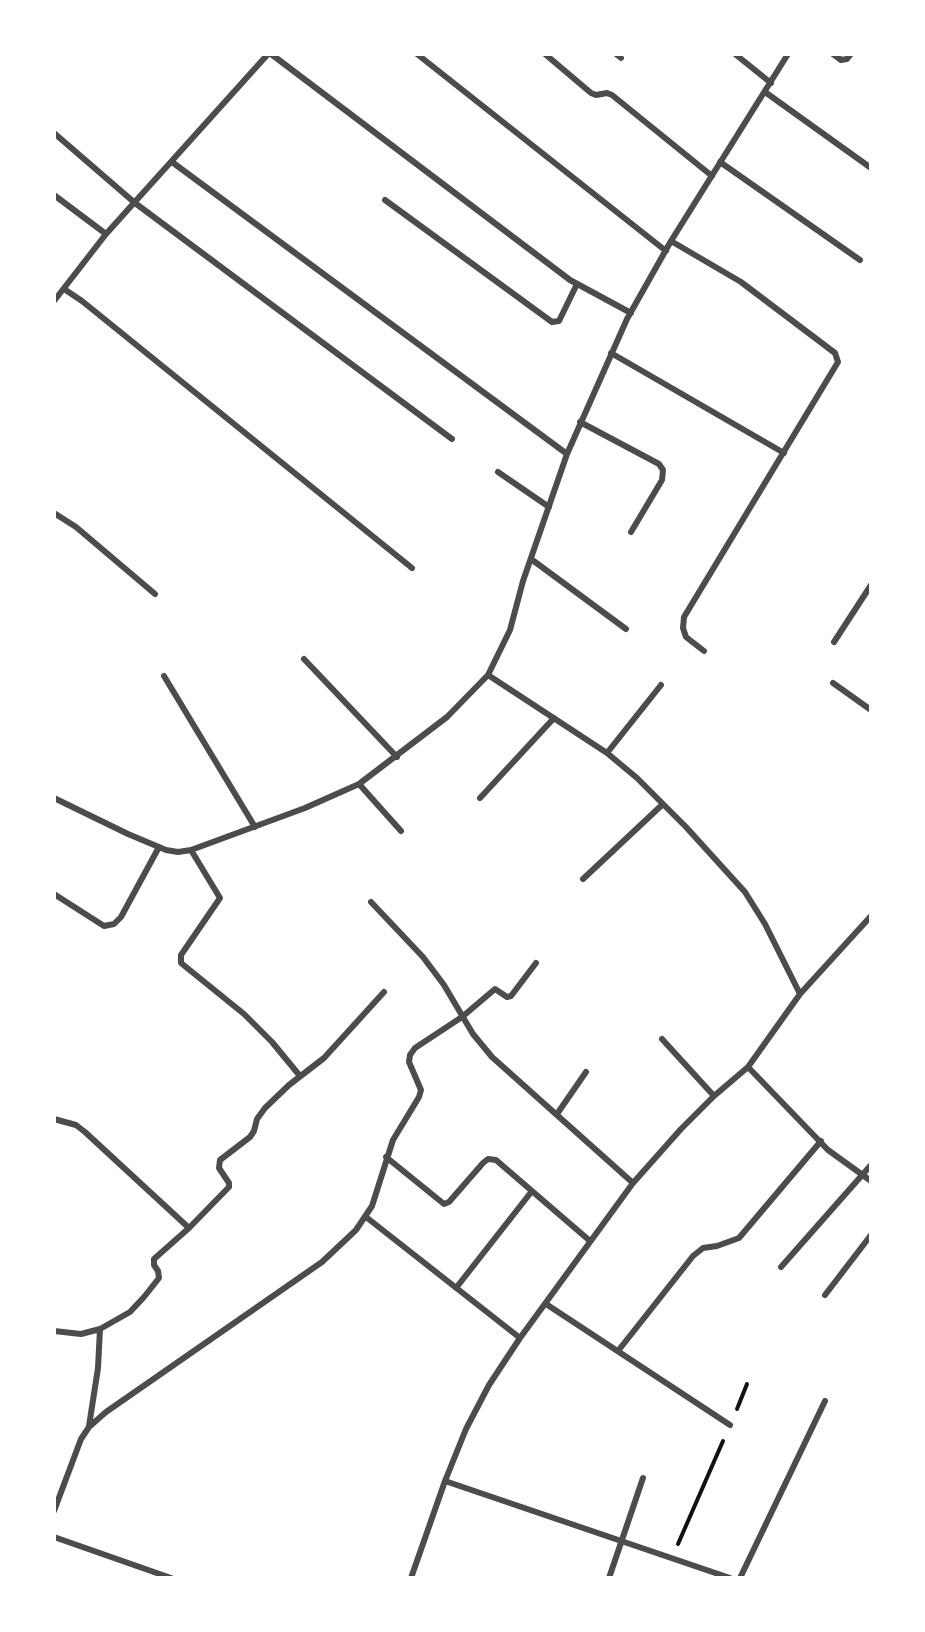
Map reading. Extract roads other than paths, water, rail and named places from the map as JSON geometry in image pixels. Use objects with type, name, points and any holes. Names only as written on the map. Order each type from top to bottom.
[{"type":"street","points":[[54,301],[106,234],[269,54],[577,284],[631,313]]},
{"type":"street","points":[[417,54],[666,251]]},
{"type":"street","points":[[545,54],[591,93],[612,95],[712,176]]},
{"type":"street","points":[[735,54],[771,82]]},
{"type":"street","points":[[54,798],[159,847],[178,852],[190,850],[359,784],[447,717],[488,675],[510,630],[523,581],[567,454],[631,313],[671,241],[788,54]]},
{"type":"street","points":[[833,54],[841,60],[847,59],[851,54]]},
{"type":"street","points":[[765,92],[871,168]]},
{"type":"street","points":[[54,134],[135,203],[452,439]]},
{"type":"street","points":[[172,162],[567,454]]},
{"type":"street","points":[[720,162],[860,260]]},
{"type":"street","points":[[54,195],[106,234]]},
{"type":"street","points":[[385,200],[552,322],[559,321],[577,284]]},
{"type":"street","points":[[671,241],[741,282],[837,357],[838,362],[684,616],[683,628],[686,637],[704,651]]},
{"type":"street","points":[[64,289],[82,301],[412,568]]},
{"type":"street","points":[[611,353],[784,453]]},
{"type":"street","points":[[580,422],[659,464],[663,470],[662,480],[631,532]]},
{"type":"street","points":[[498,472],[549,507]]},
{"type":"street","points":[[54,513],[76,526],[155,594]]},
{"type":"street","points":[[531,559],[626,629]]},
{"type":"street","points":[[834,642],[871,585]]},
{"type":"street","points":[[304,659],[397,757]]},
{"type":"street","points":[[164,675],[255,826]]},
{"type":"street","points":[[488,675],[607,753],[663,804],[718,860],[745,892],[765,924],[800,994]]},
{"type":"street","points":[[607,753],[661,684]]},
{"type":"street","points":[[832,684],[871,710]]},
{"type":"street","points":[[480,798],[554,718]]},
{"type":"street","points":[[359,784],[401,831]]},
{"type":"street","points":[[583,879],[663,804]]},
{"type":"street","points":[[54,894],[104,926],[114,924],[121,917],[159,847]]},
{"type":"street","points":[[190,850],[220,898],[181,955],[180,961],[244,1014],[272,1042],[300,1076]]},
{"type":"street","points":[[371,902],[423,957],[444,985],[473,1034],[492,1056],[513,1078],[558,1114],[633,1183]]},
{"type":"street","points":[[411,1578],[466,1429],[489,1385],[520,1338],[633,1183],[681,1129],[747,1067],[800,994],[871,916]]},
{"type":"street","points":[[54,1511],[81,1439],[89,1427],[106,1412],[322,1262],[356,1230],[366,1217],[380,1184],[386,1157],[393,1140],[421,1090],[410,1062],[410,1055],[415,1048],[462,1017],[495,989],[507,997],[511,996],[536,963]]},
{"type":"street","points":[[54,1331],[81,1334],[100,1329],[130,1312],[159,1278],[154,1259],[189,1228],[229,1187],[219,1168],[220,1160],[250,1137],[265,1108],[324,1058],[384,992]]},
{"type":"street","points":[[662,1039],[714,1096]]},
{"type":"street","points":[[747,1067],[820,1141],[871,1181]]},
{"type":"street","points":[[558,1114],[586,1072]]},
{"type":"street","points":[[54,1119],[76,1125],[85,1132],[189,1228]]},
{"type":"street","points":[[618,1351],[693,1256],[703,1248],[717,1246],[739,1238],[820,1141]]},
{"type":"street","points":[[386,1157],[444,1204],[449,1202],[483,1163],[488,1159],[496,1160],[591,1241]]},
{"type":"street","points":[[781,1267],[871,1165]]},
{"type":"street","points":[[456,1288],[532,1191]]},
{"type":"street","points":[[366,1217],[520,1338]]},
{"type":"street","points":[[825,1295],[871,1235]]},
{"type":"street","points":[[546,1304],[730,1425]]},
{"type":"street","points":[[89,1427],[98,1368],[100,1329]]},
{"type":"street","points":[[740,1578],[825,1401]]},
{"type":"street","points":[[609,1578],[643,1478]]},
{"type":"street","points":[[445,1481],[730,1578]]},
{"type":"street","points":[[54,1537],[171,1578]]}]
